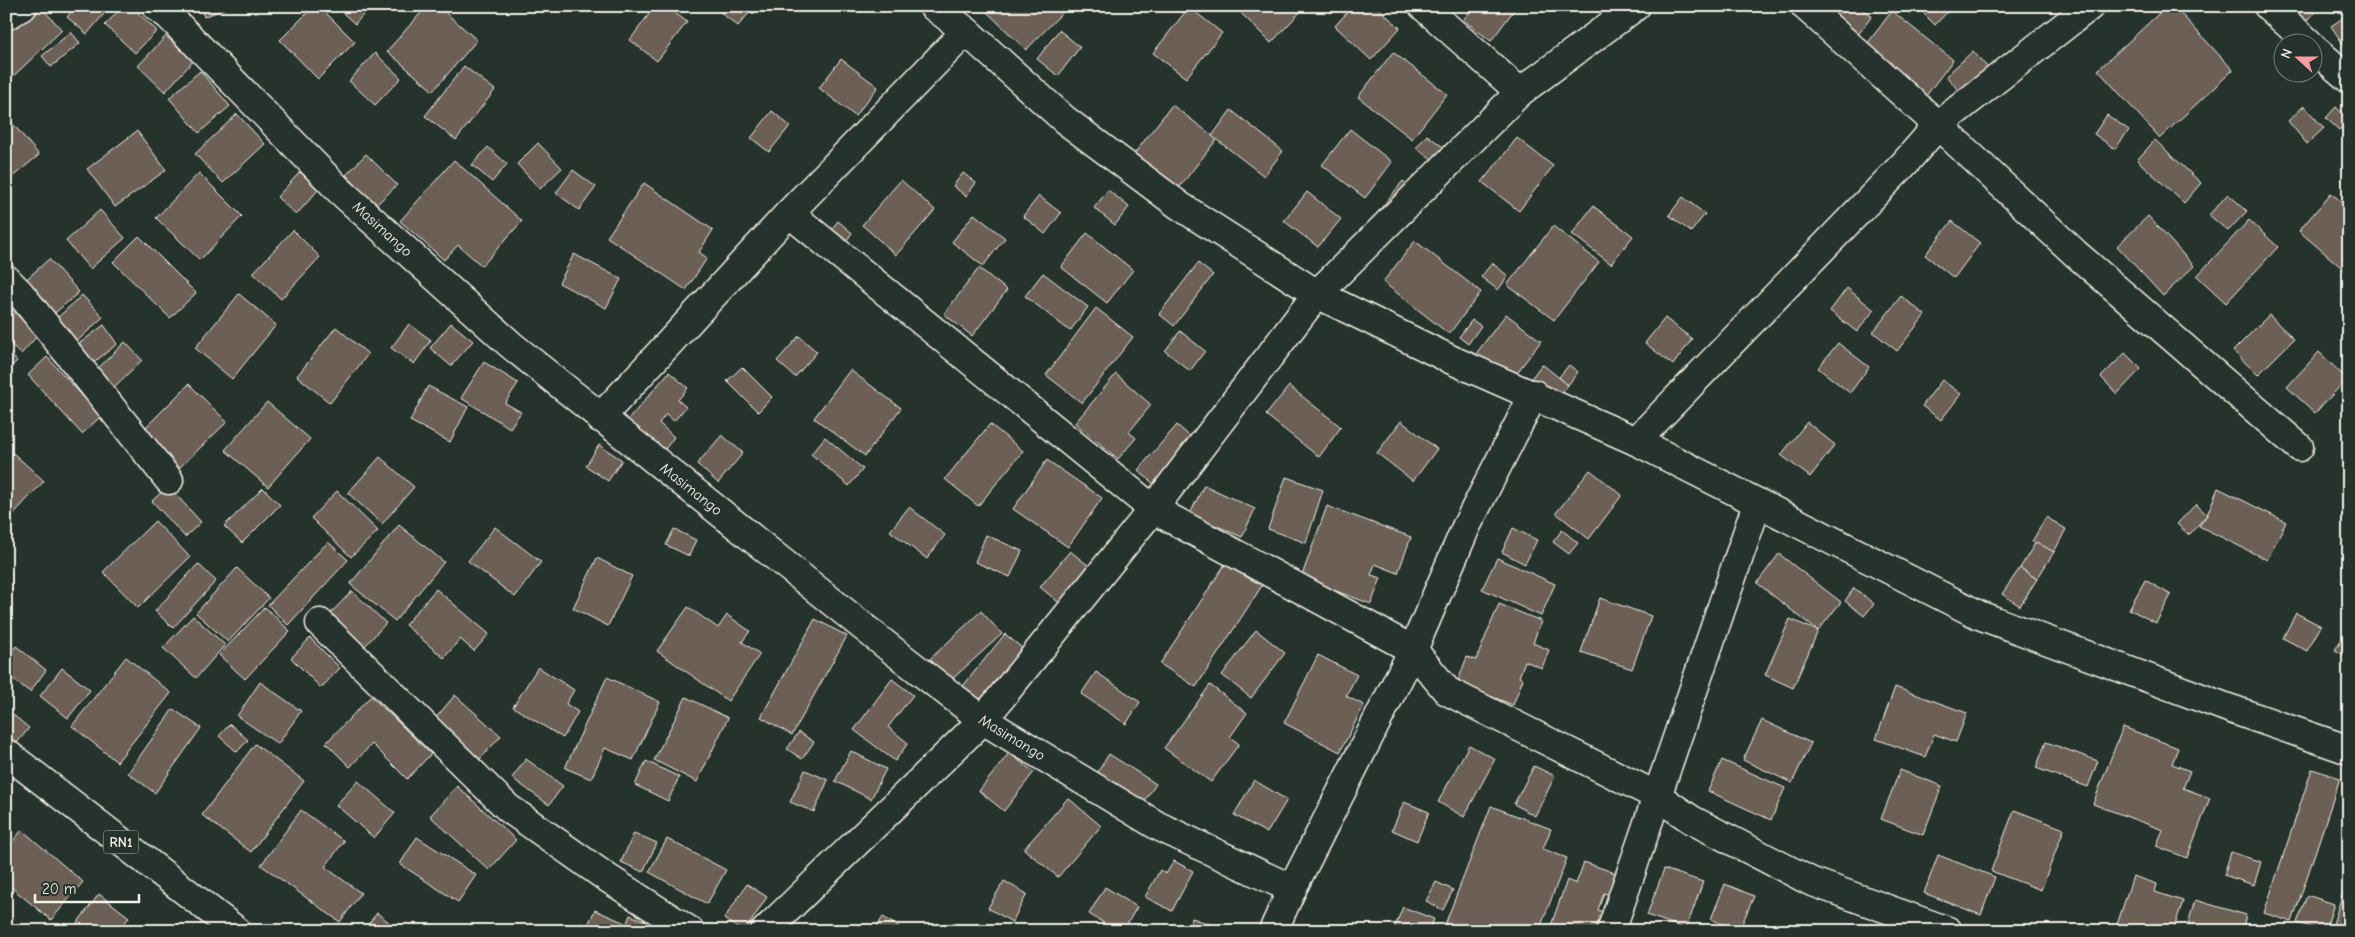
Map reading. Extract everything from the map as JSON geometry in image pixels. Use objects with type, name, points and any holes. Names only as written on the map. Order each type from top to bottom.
[{"type":"main road","points":[[6,16],[23,6]]},
{"type":"main road","name":"Masimango","points":[[156,6],[169,16],[339,190],[511,345],[891,649],[983,720],[1158,826],[1292,889]]},
{"type":"main road","points":[[933,6],[966,31],[1065,120],[1180,206],[1317,294],[1452,360],[1534,394],[1636,440],[1757,504],[1979,615],[2231,709],[2349,750]]},
{"type":"main road","points":[[1423,6],[1520,92]]},
{"type":"main road","points":[[765,931],[983,720],[1153,509],[1317,294],[1520,92],[1636,6]]},
{"type":"main road","points":[[1805,6],[1938,125],[2076,254],[2299,447]]},
{"type":"main road","points":[[1636,440],[1904,164],[1938,125],[2090,6]]},
{"type":"main road","points":[[2268,6],[2297,32]]},
{"type":"main road","points":[[600,418],[789,213],[966,31]]},
{"type":"main road","points":[[2322,56],[2349,79]]},
{"type":"main road","points":[[789,213],[1153,509],[1413,650],[1447,691],[1657,796],[1692,820],[1810,881],[1948,931]]},
{"type":"main road","points":[[6,279],[20,292],[169,480]]},
{"type":"main road","points":[[1273,931],[1292,889],[1413,650],[1466,527],[1534,394]]},
{"type":"main road","points":[[1611,931],[1757,504]]},
{"type":"main road","points":[[320,623],[508,808],[606,877],[690,931]]},
{"type":"main road","name":"RN1","points":[[6,753],[237,931]]},
{"type":"building","points":[[31,6],[40,6],[62,30],[6,83],[6,30]]},
{"type":"building","points":[[76,6],[95,6],[104,14],[87,34],[67,17]]},
{"type":"building","points":[[123,6],[131,6],[157,31],[135,53],[105,25]]},
{"type":"building","points":[[200,6],[231,6],[204,17]]},
{"type":"building","points":[[314,6],[319,6],[355,42],[318,79],[280,40]]},
{"type":"building","points":[[335,6],[371,6],[355,24]]},
{"type":"building","points":[[427,6],[438,6],[477,40],[433,91],[387,51]]},
{"type":"building","points":[[655,6],[666,6],[687,22],[657,61],[630,40]]},
{"type":"building","points":[[724,6],[741,6],[749,13],[738,26],[720,12]]},
{"type":"building","points":[[745,6],[761,6],[753,14]]},
{"type":"building","points":[[993,6],[1069,6],[1026,50],[987,12]]},
{"type":"building","points":[[1234,6],[1306,6],[1271,43]]},
{"type":"building","points":[[1353,6],[1376,6],[1400,28],[1371,60],[1335,26]]},
{"type":"building","points":[[1474,6],[1517,6],[1491,41],[1463,20]]},
{"type":"building","points":[[1833,6],[1858,6],[1872,16],[1857,36],[1827,15]]},
{"type":"building","points":[[1916,6],[1953,6],[1935,25]]},
{"type":"building","points":[[2167,6],[2174,6],[2233,70],[2160,138],[2098,70]]},
{"type":"building","points":[[2283,6],[2323,6],[2300,26]]},
{"type":"building","points":[[1189,7],[1222,33],[1186,78],[1153,53]]},
{"type":"building","points":[[1892,11],[1953,60],[1925,97],[1864,48]]},
{"type":"building","points":[[2349,14],[2349,53],[2331,26]]},
{"type":"building","points":[[1059,30],[1080,47],[1058,76],[1037,59]]},
{"type":"building","points":[[71,32],[80,43],[51,67],[42,56]]},
{"type":"building","points":[[166,36],[193,61],[165,92],[138,66]]},
{"type":"building","points":[[1973,51],[1994,75],[1967,100],[1946,76]]},
{"type":"building","points":[[1393,52],[1447,94],[1412,139],[1358,97]]},
{"type":"building","points":[[375,53],[401,78],[375,105],[349,81]]},
{"type":"building","points":[[841,59],[878,87],[855,116],[819,88]]},
{"type":"building","points":[[464,66],[495,90],[456,140],[425,116]]},
{"type":"building","points":[[200,71],[230,106],[199,133],[169,98]]},
{"type":"building","points":[[1172,105],[1217,139],[1178,189],[1134,154]]},
{"type":"building","points":[[2304,106],[2324,128],[2307,144],[2288,121]]},
{"type":"building","points":[[2336,107],[2349,119],[2339,130],[2326,118]]},
{"type":"building","points":[[1231,110],[1283,151],[1264,176],[1212,136]]},
{"type":"building","points":[[772,111],[790,126],[769,152],[751,138]]},
{"type":"building","points":[[237,114],[265,144],[223,183],[195,154]]},
{"type":"building","points":[[2107,115],[2129,130],[2115,149],[2094,134]]},
{"type":"building","points":[[9,119],[39,155],[6,182],[6,121]]},
{"type":"building","points":[[1350,129],[1392,162],[1365,198],[1322,165]]},
{"type":"building","points":[[137,131],[166,170],[115,207],[87,169]]},
{"type":"building","points":[[1427,135],[1451,153],[1441,167],[1416,148]]},
{"type":"building","points":[[1517,138],[1553,166],[1519,211],[1482,182]]},
{"type":"building","points":[[2155,140],[2201,183],[2184,203],[2137,160]]},
{"type":"building","points":[[538,143],[562,168],[540,189],[517,164]]},
{"type":"building","points":[[488,147],[507,164],[492,182],[472,165]]},
{"type":"building","points":[[366,154],[397,185],[376,205],[346,175]]},
{"type":"building","points":[[454,160],[522,221],[482,266],[458,245],[444,260],[400,221]]},
{"type":"building","points":[[573,170],[596,187],[579,210],[556,193]]},
{"type":"building","points":[[300,172],[318,190],[296,215],[277,197]]},
{"type":"building","points":[[199,173],[242,216],[200,260],[156,218]]},
{"type":"building","points":[[963,173],[976,183],[966,196],[953,186]]},
{"type":"building","points":[[901,180],[935,210],[896,255],[862,225]]},
{"type":"building","points":[[1403,181],[1415,190],[1390,223],[1377,213]]},
{"type":"building","points":[[644,183],[713,230],[699,252],[707,258],[686,290],[607,237]]},
{"type":"building","points":[[1108,190],[1129,207],[1115,225],[1094,208]]},
{"type":"building","points":[[1307,192],[1341,219],[1318,247],[1284,221]]},
{"type":"building","points":[[2331,193],[2349,208],[2349,274],[2299,231]]},
{"type":"building","points":[[2228,194],[2247,211],[2228,231],[2209,215]]},
{"type":"building","points":[[1039,196],[1061,213],[1045,234],[1023,216]]},
{"type":"building","points":[[1683,197],[1705,214],[1691,232],[1669,215]]},
{"type":"building","points":[[1593,206],[1633,236],[1611,264],[1572,234]]},
{"type":"building","points":[[100,210],[125,238],[90,269],[66,241]]},
{"type":"building","points":[[974,214],[1005,238],[983,266],[952,242]]},
{"type":"building","points":[[2148,216],[2194,266],[2163,296],[2117,246]]},
{"type":"building","points":[[2249,220],[2278,247],[2226,303],[2197,276]]},
{"type":"building","points":[[838,221],[852,233],[842,247],[827,235]]},
{"type":"building","points":[[1952,221],[1980,243],[1954,278],[1925,255]]},
{"type":"building","points":[[1553,226],[1599,262],[1554,320],[1507,285]]},
{"type":"building","points":[[293,230],[320,257],[281,299],[253,273]]},
{"type":"building","points":[[1087,233],[1133,270],[1107,303],[1061,267]]},
{"type":"building","points":[[139,236],[196,293],[170,318],[113,262]]},
{"type":"building","points":[[1415,241],[1481,292],[1449,334],[1383,282]]},
{"type":"building","points":[[574,254],[621,279],[606,308],[559,283]]},
{"type":"building","points":[[49,259],[79,292],[48,319],[19,286]]},
{"type":"building","points":[[1198,263],[1213,275],[1174,326],[1159,314]]},
{"type":"building","points":[[1492,263],[1508,276],[1498,290],[1481,277]]},
{"type":"building","points":[[979,268],[1007,290],[972,336],[944,314]]},
{"type":"building","points":[[1043,273],[1088,307],[1070,331],[1025,296]]},
{"type":"building","points":[[1847,288],[1874,310],[1857,332],[1830,311]]},
{"type":"building","points":[[239,294],[276,325],[232,379],[195,348]]},
{"type":"building","points":[[82,295],[103,317],[74,344],[53,322]]},
{"type":"building","points":[[1901,296],[1925,315],[1897,351],[1873,332]]},
{"type":"building","points":[[6,304],[38,335],[21,354],[6,340]]},
{"type":"building","points":[[1096,308],[1133,337],[1082,403],[1046,375]]},
{"type":"building","points":[[1506,314],[1541,341],[1510,382],[1475,355]]},
{"type":"building","points":[[2269,315],[2294,339],[2258,375],[2233,351]]},
{"type":"building","points":[[1665,318],[1692,339],[1673,365],[1645,343]]},
{"type":"building","points":[[1472,320],[1481,326],[1468,344],[1459,337]]},
{"type":"building","points":[[451,323],[473,341],[451,366],[430,348]]},
{"type":"building","points":[[409,324],[431,340],[414,364],[391,348]]},
{"type":"building","points":[[104,325],[117,344],[87,368],[72,349]]},
{"type":"building","points":[[336,327],[368,354],[330,403],[297,376]]},
{"type":"building","points":[[1180,331],[1205,351],[1190,371],[1165,351]]},
{"type":"building","points":[[799,336],[817,352],[795,377],[777,361]]},
{"type":"building","points":[[125,342],[142,360],[109,392],[92,374]]},
{"type":"building","points":[[1838,343],[1869,367],[1850,393],[1818,368]]},
{"type":"building","points":[[6,350],[17,361],[6,372]]},
{"type":"building","points":[[2319,352],[2347,379],[2315,413],[2287,387]]},
{"type":"building","points":[[2125,353],[2141,369],[2117,394],[2101,377]]},
{"type":"building","points":[[47,357],[101,416],[82,434],[28,375]]},
{"type":"building","points":[[484,362],[518,383],[505,403],[521,412],[510,428],[461,398]]},
{"type":"building","points":[[1542,364],[1568,385],[1556,400],[1530,380]]},
{"type":"building","points":[[1569,365],[1578,372],[1568,385],[1559,377]]},
{"type":"building","points":[[742,367],[772,397],[758,412],[727,381]]},
{"type":"building","points":[[850,370],[901,408],[865,456],[814,418]]},
{"type":"building","points":[[669,372],[688,388],[678,400],[686,407],[674,421],[666,414],[659,423],[674,437],[663,452],[627,421]]},
{"type":"building","points":[[1116,374],[1151,405],[1129,432],[1136,438],[1118,459],[1075,423]]},
{"type":"building","points":[[1942,380],[1961,394],[1941,420],[1922,406]]},
{"type":"building","points":[[189,384],[227,422],[177,470],[140,433]]},
{"type":"building","points":[[428,386],[468,407],[450,442],[410,421]]},
{"type":"building","points":[[1289,386],[1341,427],[1319,457],[1266,415]]},
{"type":"building","points":[[267,402],[310,439],[268,487],[225,450]]},
{"type":"building","points":[[1401,421],[1437,449],[1413,481],[1377,453]]},
{"type":"building","points":[[1807,422],[1835,445],[1810,477],[1781,455]]},
{"type":"building","points":[[990,424],[1023,451],[978,506],[945,479]]},
{"type":"building","points":[[1177,425],[1195,441],[1156,486],[1138,470]]},
{"type":"building","points":[[722,435],[743,453],[718,483],[697,464]]},
{"type":"building","points":[[825,437],[863,469],[849,486],[811,454]]},
{"type":"building","points":[[599,445],[622,460],[608,481],[586,466]]},
{"type":"building","points":[[13,453],[44,481],[6,522],[6,460]]},
{"type":"building","points":[[380,457],[414,487],[382,524],[348,493]]},
{"type":"building","points":[[1047,460],[1102,498],[1068,547],[1013,509]]},
{"type":"building","points":[[1590,470],[1622,495],[1589,539],[1556,513]]},
{"type":"building","points":[[1286,477],[1323,490],[1306,543],[1268,529]]},
{"type":"building","points":[[1204,485],[1255,509],[1242,537],[1190,514]]},
{"type":"building","points":[[168,486],[201,522],[185,537],[152,501]]},
{"type":"building","points":[[263,488],[280,505],[242,543],[224,526]]},
{"type":"building","points":[[2218,488],[2286,522],[2267,560],[2199,526],[2207,515]]},
{"type":"building","points":[[337,491],[378,531],[351,557],[311,518]]},
{"type":"building","points":[[2196,504],[2207,515],[2189,535],[2177,524]]},
{"type":"building","points":[[1327,506],[1411,537],[1398,573],[1375,564],[1371,575],[1381,578],[1371,604],[1301,578]]},
{"type":"building","points":[[909,507],[945,535],[927,559],[890,531]]},
{"type":"building","points":[[2046,517],[2066,529],[2054,552],[2032,542]]},
{"type":"building","points":[[155,521],[190,557],[138,608],[103,572]]},
{"type":"building","points":[[399,525],[444,562],[395,621],[350,584]]},
{"type":"building","points":[[495,527],[541,562],[515,597],[468,561]]},
{"type":"building","points":[[1513,528],[1537,540],[1525,564],[1502,552]]},
{"type":"building","points":[[674,529],[696,540],[689,556],[666,545]]},
{"type":"building","points":[[1562,530],[1578,543],[1569,554],[1553,542]]},
{"type":"building","points":[[986,535],[1022,551],[1010,577],[975,562]]},
{"type":"building","points":[[328,542],[348,560],[288,625],[268,605]]},
{"type":"building","points":[[2036,542],[2054,552],[2037,579],[2020,568]]},
{"type":"building","points":[[1070,551],[1094,570],[1063,606],[1040,587]]},
{"type":"building","points":[[1779,554],[1841,602],[1818,631],[1757,583]]},
{"type":"building","points":[[597,558],[632,576],[608,626],[573,608]]},
{"type":"building","points":[[1229,558],[1265,581],[1196,687],[1160,664]]},
{"type":"building","points":[[1497,558],[1555,584],[1541,616],[1482,589]]},
{"type":"building","points":[[198,564],[216,581],[173,628],[155,611]]},
{"type":"building","points":[[237,568],[269,598],[228,642],[196,613]]},
{"type":"building","points":[[2020,568],[2037,579],[2020,606],[2002,594]]},
{"type":"building","points":[[2145,580],[2171,595],[2156,623],[2129,609]]},
{"type":"building","points":[[1854,588],[1874,604],[1864,616],[1845,601]]},
{"type":"building","points":[[436,589],[489,634],[474,651],[460,639],[444,658],[405,625]]},
{"type":"building","points":[[352,591],[386,623],[364,647],[329,615]]},
{"type":"building","points":[[1600,598],[1651,616],[1632,669],[1581,652]]},
{"type":"building","points":[[1499,604],[1541,621],[1533,643],[1549,650],[1542,668],[1525,661],[1519,677],[1523,679],[1513,705],[1457,683],[1467,657],[1476,660]]},
{"type":"building","points":[[265,607],[290,631],[245,679],[219,655]]},
{"type":"building","points":[[688,607],[718,628],[727,615],[750,631],[742,642],[760,654],[728,701],[657,651]]},
{"type":"building","points":[[981,611],[1002,634],[950,681],[930,659]]},
{"type":"building","points":[[2296,613],[2321,626],[2307,651],[2283,638]]},
{"type":"building","points":[[193,616],[225,645],[196,678],[163,648]]},
{"type":"building","points":[[815,619],[847,636],[792,735],[761,717]]},
{"type":"building","points":[[1790,619],[1818,631],[1793,688],[1765,675]]},
{"type":"building","points":[[1256,630],[1285,653],[1251,698],[1222,675]]},
{"type":"building","points":[[1005,634],[1022,648],[980,700],[963,686]]},
{"type":"building","points":[[310,638],[340,668],[321,688],[291,658]]},
{"type":"building","points":[[2342,638],[2349,638],[2349,649],[2344,655],[2335,650]]},
{"type":"building","points":[[16,646],[46,670],[30,692],[6,674],[6,659]]},
{"type":"building","points":[[1318,655],[1357,675],[1346,696],[1364,705],[1340,752],[1284,723]]},
{"type":"building","points":[[126,657],[171,693],[117,762],[72,726]]},
{"type":"building","points":[[538,667],[574,690],[566,704],[578,712],[563,738],[513,707]]},
{"type":"building","points":[[62,668],[90,690],[68,718],[40,696]]},
{"type":"building","points":[[1096,672],[1140,702],[1126,724],[1081,694]]},
{"type":"building","points":[[607,677],[660,702],[633,760],[605,748],[591,779],[565,768]]},
{"type":"building","points":[[892,679],[913,695],[888,727],[908,743],[895,761],[854,730]]},
{"type":"building","points":[[260,682],[301,711],[278,744],[237,716]]},
{"type":"building","points":[[1210,685],[1247,713],[1230,737],[1239,744],[1211,782],[1164,748]]},
{"type":"building","points":[[1895,687],[1967,713],[1956,742],[1934,734],[1925,757],[1876,739]]},
{"type":"building","points":[[455,695],[501,736],[480,759],[435,719]]},
{"type":"building","points":[[371,696],[431,754],[407,779],[372,744],[350,767],[326,743]]},
{"type":"building","points":[[686,697],[728,718],[697,782],[654,760]]},
{"type":"building","points":[[6,709],[29,728],[16,744],[6,736]]},
{"type":"building","points":[[173,709],[201,728],[155,793],[128,773]]},
{"type":"building","points":[[1762,720],[1811,743],[1792,783],[1743,760]]},
{"type":"building","points":[[230,724],[248,740],[237,752],[219,736]]},
{"type":"building","points":[[2123,727],[2178,748],[2172,764],[2190,771],[2183,788],[2210,798],[2187,858],[2156,846],[2163,830],[2093,804]]},
{"type":"building","points":[[799,732],[814,742],[802,759],[787,749]]},
{"type":"building","points":[[2046,742],[2098,761],[2088,787],[2036,768]]},
{"type":"building","points":[[255,744],[304,781],[251,852],[202,815]]},
{"type":"building","points":[[1469,745],[1495,759],[1464,817],[1438,802]]},
{"type":"building","points":[[851,751],[886,769],[871,799],[835,781]]},
{"type":"building","points":[[1009,753],[1034,772],[1004,811],[979,791]]},
{"type":"building","points":[[1109,754],[1156,784],[1140,808],[1094,778]]},
{"type":"building","points":[[526,759],[563,786],[549,805],[512,778]]},
{"type":"building","points":[[1722,760],[1785,788],[1771,820],[1708,791]]},
{"type":"building","points":[[646,761],[679,777],[668,801],[635,785]]},
{"type":"building","points":[[1534,766],[1555,776],[1535,816],[1514,804]]},
{"type":"building","points":[[2312,769],[2340,778],[2292,922],[2264,913]]},
{"type":"building","points":[[805,770],[828,780],[814,812],[790,802]]},
{"type":"building","points":[[1900,770],[1942,786],[1923,835],[1881,819]]},
{"type":"building","points":[[1254,780],[1287,800],[1267,833],[1234,815]]},
{"type":"building","points":[[358,781],[395,813],[374,838],[336,805]]},
{"type":"building","points":[[457,786],[516,840],[489,870],[430,816]]},
{"type":"building","points":[[1068,798],[1101,826],[1058,877],[1024,849]]},
{"type":"building","points":[[1404,802],[1429,812],[1417,841],[1392,830]]},
{"type":"building","points":[[1491,806],[1551,829],[1543,849],[1567,858],[1539,931],[1453,931],[1444,927]]},
{"type":"building","points":[[301,810],[344,841],[325,867],[361,893],[340,922],[261,865]]},
{"type":"building","points":[[2014,810],[2064,829],[2041,890],[1991,871]]},
{"type":"building","points":[[22,830],[83,882],[51,920],[6,883],[6,849]]},
{"type":"building","points":[[634,833],[657,843],[643,872],[621,862]]},
{"type":"building","points":[[417,837],[476,875],[458,902],[400,864]]},
{"type":"building","points":[[667,839],[726,870],[707,904],[649,872]]},
{"type":"building","points":[[2231,852],[2261,862],[2254,885],[2224,875]]},
{"type":"building","points":[[1938,855],[1995,877],[1981,915],[1924,893]]},
{"type":"building","points":[[1174,861],[1193,871],[1172,911],[1145,897],[1160,870],[1166,874]]},
{"type":"building","points":[[1584,862],[1618,874],[1610,895],[1604,893],[1598,910],[1606,913],[1599,931],[1549,931],[1567,880],[1576,884]]},
{"type":"building","points":[[1664,869],[1703,882],[1686,929],[1647,915]]},
{"type":"building","points":[[2349,874],[2349,931],[2343,931],[2332,927]]},
{"type":"building","points":[[2133,876],[2157,884],[2155,892],[2183,901],[2173,931],[2157,925],[2155,931],[2115,931]]},
{"type":"building","points":[[1004,881],[1027,894],[1012,922],[988,908]]},
{"type":"building","points":[[1436,882],[1453,890],[1443,910],[1426,901]]},
{"type":"building","points":[[747,884],[767,897],[745,931],[742,931],[724,919]]},
{"type":"building","points":[[1725,884],[1754,896],[1739,931],[1711,919]]},
{"type":"building","points":[[1105,887],[1137,907],[1123,931],[1117,931],[1089,914]]},
{"type":"building","points":[[99,894],[129,917],[119,931],[81,931],[75,926]]},
{"type":"building","points":[[2307,895],[2334,904],[2325,931],[2297,923]]},
{"type":"building","points":[[2195,900],[2246,915],[2242,931],[2186,931]]},
{"type":"building","points":[[1403,907],[1434,919],[1429,931],[1393,931]]},
{"type":"building","points":[[595,910],[625,923],[621,931],[577,931],[580,923],[587,927]]},
{"type":"building","points":[[377,913],[400,931],[363,931]]},
{"type":"building","points":[[630,915],[651,923],[648,931],[624,931]]},
{"type":"building","points":[[883,917],[905,931],[874,931]]},
{"type":"building","points":[[1192,918],[1218,927],[1217,931],[1187,931]]},
{"type":"building","points":[[1757,926],[1775,931],[1756,931]]}]
